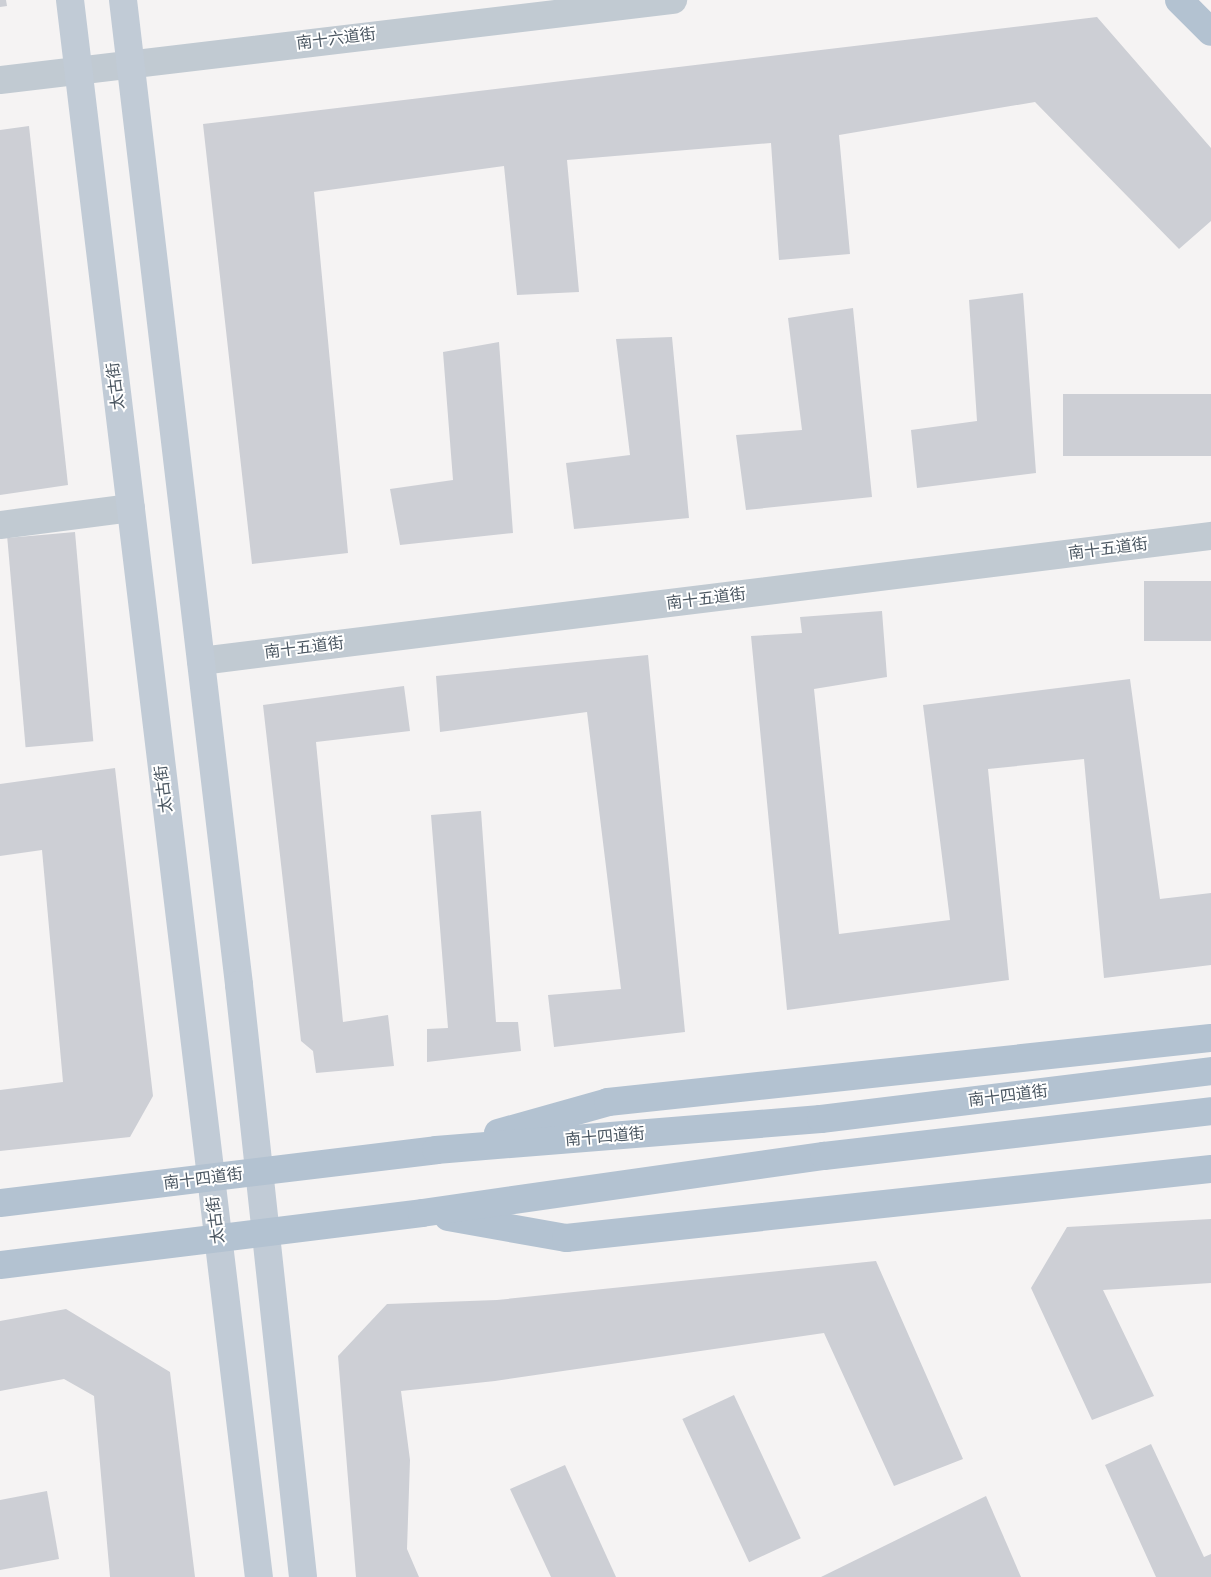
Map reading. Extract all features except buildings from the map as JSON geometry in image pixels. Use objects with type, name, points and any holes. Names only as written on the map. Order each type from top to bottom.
[{"type":"main road","name":"太古街","points":[[70,0],[259,1577]]},
{"type":"main road","points":[[123,0],[201,661],[303,1577]]},
{"type":"main road","points":[[1179,0],[1211,32]]},
{"type":"main road","points":[[436,1150],[608,1102],[1211,1038]]},
{"type":"main road","name":"南十四道街","points":[[0,1203],[436,1150],[820,1119],[1211,1072]]},
{"type":"main road","points":[[0,1265],[422,1213],[824,1156],[1211,1111]]},
{"type":"main road","points":[[422,1213],[566,1238],[1211,1169]]},
{"type":"street","name":"南十六道街","points":[[0,80],[673,0]]},
{"type":"street","points":[[0,525],[131,508]]},
{"type":"street","name":"南十五道街","points":[[201,661],[1211,536]]}]
